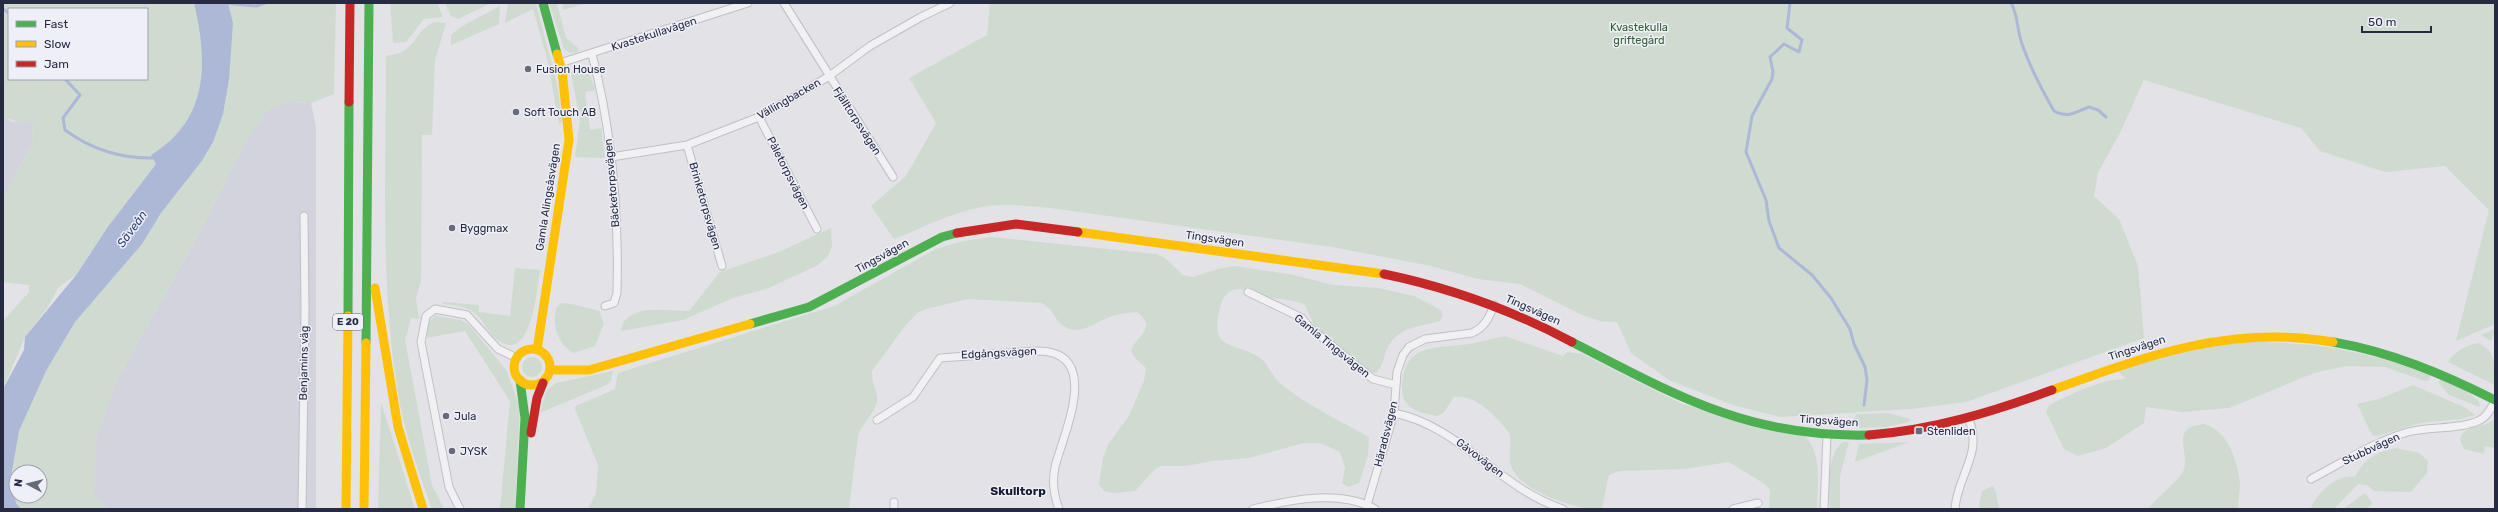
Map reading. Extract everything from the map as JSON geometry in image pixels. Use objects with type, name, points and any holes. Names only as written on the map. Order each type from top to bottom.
[{"type":"main road","points":[[347,3],[351,41]]},
{"type":"main road","name":"E 20","points":[[346,509],[351,41],[350,3]]},
{"type":"main road","name":"E 20","points":[[364,509],[368,244],[369,3]]},
{"type":"main road","name":"Gamla Alingsåsvägen","points":[[537,350],[569,140],[567,101],[560,63],[543,3]]},
{"type":"main road","name":"Tingsvägen","points":[[550,370],[589,370],[809,307],[942,237],[1001,225],[1038,226],[1373,272],[1429,285],[1494,305],[1539,324],[1656,385],[1712,410],[1775,427],[1828,435],[1900,433],[1969,420],[2146,356],[2203,342],[2252,337],[2320,340],[2380,351],[2425,366],[2495,401]]},
{"type":"main road","points":[[368,244],[383,356],[392,406],[402,449],[423,509]]},
{"type":"main road","points":[[520,509],[525,418],[520,380],[514,370],[517,358],[526,350],[537,350],[548,357],[550,370],[537,398],[531,425],[526,509]]},
{"type":"main road","points":[[520,380],[531,386],[543,383]]},
{"type":"street","name":"Kvastekullavägen","points":[[560,63],[748,3]]},
{"type":"street","name":"Fjälltorpsvägen","points":[[784,3],[828,77],[893,177]]},
{"type":"street","name":"Vällingbacken","points":[[611,157],[687,145],[759,117],[828,77],[870,46],[950,3]]},
{"type":"street","name":"Bäcketorpsvägen","points":[[592,54],[602,100],[611,157],[617,242],[617,293],[614,303],[605,306]]},
{"type":"street","name":"Påletorpsvägen","points":[[759,117],[817,229]]},
{"type":"street","name":"Brinketorpsvägen","points":[[687,145],[722,266]]},
{"type":"street","name":"Benjamins väg","points":[[302,509],[305,311],[304,216]]},
{"type":"street","name":"Gamla Tingsvägen","points":[[1248,292],[1302,318],[1309,327],[1373,379],[1396,385]]},
{"type":"street","name":"Häradsvägen","points":[[1367,505],[1394,413],[1399,363],[1409,348],[1417,342],[1435,336],[1472,333],[1478,330],[1487,321],[1494,305]]},
{"type":"street","points":[[460,509],[449,487],[421,342],[426,316],[435,309],[467,315],[498,349],[517,358]]},
{"type":"street","name":"Edgångsvägen","points":[[877,420],[913,397],[940,358],[1037,351],[1052,352],[1068,364],[1072,371],[1075,386],[1072,417],[1054,478],[1059,509]]},
{"type":"street","name":"Stubbvägen","points":[[2311,479],[2394,437],[2428,428],[2470,424],[2479,421],[2486,415],[2495,401]]},
{"type":"street","name":"Gåvovägen","points":[[1394,413],[1413,417],[1440,430],[1528,494],[1563,509]]},
{"type":"street","points":[[1955,509],[1958,494],[1974,444],[1969,420]]},
{"type":"street","points":[[1824,509],[1828,435]]},
{"type":"street","points":[[1253,509],[1320,499],[1350,501],[1367,505],[1375,509]]},
{"type":"street","points":[[1733,509],[1758,503]]},
{"type":"shaded area","points":[[288,102],[311,103],[316,127],[316,509],[108,509],[94,495],[95,441],[115,383],[197,237],[242,148],[267,110]]},
{"type":"shaded area","points":[[3,117],[13,122],[33,117],[32,145],[3,198]]},
{"type":"green space","points":[[3,3],[194,3],[199,25],[202,67],[200,88],[194,107],[185,125],[171,141],[152,155],[156,164],[107,228],[77,274],[58,288],[48,307],[25,337],[3,389],[3,321],[29,292],[29,285],[3,282],[3,198],[32,145],[33,118],[25,124],[3,117]]},
{"type":"green space","points":[[228,3],[336,3],[334,94],[311,103],[288,102],[267,110],[242,148],[197,237],[115,383],[95,441],[94,495],[108,509],[21,509],[17,504],[48,504],[48,464],[13,464],[19,430],[46,371],[75,322],[142,244],[161,213],[201,162],[223,114],[229,80],[233,23]]},
{"type":"green space","points":[[390,3],[437,3],[443,17],[424,19],[406,42],[393,43]]},
{"type":"green space","points":[[445,3],[491,3],[458,19],[451,16]]},
{"type":"green space","points":[[508,3],[536,3],[558,88],[562,122],[559,124],[548,62],[533,9],[505,23]]},
{"type":"green space","points":[[549,3],[557,3],[566,38],[579,49],[577,52],[570,53],[564,49]]},
{"type":"green space","points":[[562,3],[587,3],[563,10]]},
{"type":"green space","name":"Kvastekulla griftegård","points":[[990,3],[2495,3],[2495,324],[2456,341],[2489,210],[2445,166],[2385,172],[2320,151],[2301,128],[2144,80],[2121,131],[2098,173],[2094,196],[2119,219],[2138,266],[2144,338],[1966,402],[1911,409],[1780,417],[1733,405],[1669,380],[1631,353],[1617,322],[1600,321],[1582,315],[1520,284],[1478,279],[1431,266],[1332,247],[1051,208],[1007,205],[981,207],[970,210],[948,217],[894,239],[871,206],[906,176],[936,123],[909,78],[987,35]]},
{"type":"green space","points":[[500,6],[499,24],[451,45],[451,35],[459,28]]},
{"type":"green space","points":[[434,22],[446,23],[435,60],[432,135],[422,135],[421,281],[416,298],[419,319],[411,318],[405,340],[432,485],[444,509],[432,509],[421,479],[403,418],[397,387],[388,305],[385,222],[386,56],[397,54],[410,46],[427,26]]},
{"type":"green space","points":[[580,66],[588,68],[595,90],[585,92],[590,130],[601,128],[605,158],[575,157],[580,120],[571,73],[574,68]]},
{"type":"green space","points":[[831,228],[832,246],[828,256],[818,265],[769,288],[733,298],[683,320],[621,331],[624,322],[630,316],[639,312],[649,310],[689,311],[720,272],[779,252]]},
{"type":"green space","points":[[992,237],[1156,254],[1165,258],[1183,275],[1192,277],[1222,268],[1235,266],[1294,275],[1333,285],[1378,288],[1414,296],[1441,310],[1443,315],[1440,321],[1408,329],[1396,337],[1390,343],[1376,373],[1367,370],[1317,332],[1305,305],[1301,303],[1273,298],[1240,289],[1233,290],[1227,294],[1222,301],[1217,325],[1220,338],[1223,341],[1255,355],[1266,364],[1275,378],[1291,392],[1369,437],[1368,455],[1359,483],[1348,487],[1342,483],[1345,468],[1340,452],[1320,443],[1304,443],[1249,458],[1212,461],[1186,466],[1161,466],[1155,469],[1135,491],[1114,493],[1104,491],[1099,484],[1103,458],[1109,443],[1129,416],[1144,381],[1146,368],[1135,358],[1131,351],[1146,328],[1146,323],[1143,318],[1137,312],[1122,314],[1110,317],[1079,330],[1073,330],[1061,324],[1049,308],[1041,303],[968,299],[926,309],[917,313],[905,326],[872,371],[877,402],[874,410],[862,427],[858,436],[849,509],[588,509],[596,493],[598,465],[575,409],[576,406],[615,389],[618,373],[834,306],[936,249],[963,241]]},
{"type":"green space","points":[[515,268],[540,270],[531,320],[526,333],[519,342],[510,345],[499,341],[491,334],[480,318],[469,309],[443,304],[443,302],[479,305],[479,312],[510,316]]},
{"type":"green space","points":[[561,303],[572,304],[599,311],[604,323],[595,346],[574,353],[564,345],[557,333],[555,320],[557,307]]},
{"type":"green space","points":[[435,316],[461,320],[469,325],[507,371],[520,409],[515,509],[500,509],[510,401],[465,331],[426,338],[429,322]]},
{"type":"green space","points":[[2494,329],[2495,332],[2491,341],[2481,335]]},
{"type":"green space","points":[[1505,336],[1563,356],[1567,352],[1582,354],[1682,404],[1805,436],[1811,444],[1817,461],[1817,509],[1769,509],[1770,490],[1766,485],[1729,462],[1684,469],[1619,471],[1609,475],[1602,507],[1599,509],[1576,506],[1536,491],[1516,475],[1511,466],[1509,433],[1492,414],[1478,403],[1462,397],[1454,397],[1444,412],[1438,416],[1414,409],[1403,397],[1403,374],[1408,363],[1414,356],[1433,348],[1469,344]]},
{"type":"green space","points":[[2235,342],[2288,343],[2334,348],[2381,359],[2431,375],[2429,380],[2425,381],[2385,367],[2345,366],[2314,373],[2229,408],[2182,412],[2146,407],[2144,423],[2106,448],[2078,456],[2064,449],[2046,412],[2049,405],[2096,384],[2126,379],[2117,370],[2171,353]]},
{"type":"green space","points":[[2478,343],[2489,350],[2492,355],[2495,367],[2495,385],[2448,362],[2461,350]]},
{"type":"green space","points":[[532,357],[539,360],[542,367],[539,374],[532,377],[525,374],[522,367],[525,360]]},
{"type":"green space","points":[[613,371],[611,381],[606,385],[540,413],[546,391],[556,383]]},
{"type":"green space","points":[[2440,379],[2468,392],[2479,401],[2480,407],[2449,395],[2439,383]]},
{"type":"green space","points":[[2413,385],[2464,407],[2475,415],[2461,419],[2420,423],[2377,436],[2372,435],[2357,404],[2379,399]]},
{"type":"green space","points":[[381,402],[415,509],[378,509]]},
{"type":"green space","points":[[1888,413],[1910,419],[1909,422],[1886,427],[1855,428],[1853,420],[1857,414]]},
{"type":"green space","points":[[2495,419],[2495,448],[2485,446],[2484,454],[2464,449],[2460,440],[2461,435],[2469,429],[2486,424]]},
{"type":"green space","points":[[2204,424],[2212,427],[2219,433],[2230,448],[2234,457],[2240,484],[2238,509],[2148,509],[2181,475],[2185,460],[2183,437],[2186,431],[2192,427]]},
{"type":"green space","points":[[1843,442],[1849,442],[1840,476],[1840,509],[1830,509],[1829,483],[1831,464],[1834,455]]},
{"type":"green space","points":[[1909,442],[1855,462],[1859,444]]},
{"type":"green space","points":[[2396,448],[2419,453],[2428,461],[2427,473],[2411,492],[2374,491],[2367,485],[2358,484],[2334,509],[2310,509],[2328,486],[2340,479],[2355,477],[2362,465],[2371,457]]},
{"type":"green space","points":[[1993,486],[2000,509],[1981,509],[1979,505],[1982,491]]},
{"type":"green space","points":[[2365,493],[2373,504],[2366,509],[2343,509]]},
{"type":"water","name":"Säveån","points":[[194,3],[228,3],[233,23],[229,80],[223,114],[213,142],[201,162],[161,213],[142,244],[75,322],[46,371],[19,431],[13,464],[8,464],[8,504],[17,504],[21,509],[3,509],[3,389],[24,350],[25,337],[77,274],[107,228],[156,164],[151,155],[170,141],[184,125],[194,107],[200,88],[202,68],[199,25]]},
{"type":"waterway","points":[[225,3],[256,6],[265,3]]},
{"type":"waterway","points":[[1790,3],[1787,28],[1802,40],[1799,52],[1784,44],[1770,57],[1773,72],[1772,79],[1752,116],[1746,152],[1766,200],[1769,221],[1779,248],[1812,275],[1831,298],[1850,329],[1854,344],[1865,367],[1867,380],[1864,405]]},
{"type":"waterway","points":[[2011,3],[2015,12],[2020,39],[2025,53],[2036,78],[2054,111],[2068,115],[2089,107],[2098,110],[2106,117]]},
{"type":"waterway","points":[[3,9],[8,12]]},
{"type":"waterway","points":[[66,80],[80,95],[63,118],[65,130],[86,143],[108,152],[131,157],[156,158]]},
{"type":"traffic: fast","points":[[366,343],[369,3]]},
{"type":"traffic: fast","points":[[543,3],[557,54]]},
{"type":"traffic: fast","points":[[348,316],[349,102]]},
{"type":"traffic: fast","points":[[750,324],[809,307],[942,237],[957,233]]},
{"type":"traffic: fast","points":[[1572,342],[1680,396],[1714,410],[1749,421],[1786,429],[1826,434],[1869,435]]},
{"type":"traffic: fast","points":[[2333,342],[2354,346],[2416,365],[2456,381],[2495,400]]},
{"type":"traffic: fast","points":[[520,380],[525,418],[520,509]]},
{"type":"traffic: slow","points":[[537,350],[569,140],[562,70],[557,54]]},
{"type":"traffic: slow","points":[[1078,232],[1384,274]]},
{"type":"traffic: slow","points":[[375,288],[398,427],[423,509]]},
{"type":"traffic: slow","points":[[346,509],[348,316]]},
{"type":"traffic: slow","points":[[551,370],[589,370],[750,324]]},
{"type":"traffic: slow","points":[[2052,390],[2155,355],[2190,346],[2224,340],[2259,337],[2295,338],[2333,342]]},
{"type":"traffic: slow","points":[[364,509],[366,343]]},
{"type":"traffic: slow","points":[[536,349],[545,354],[549,360],[550,367],[549,374],[545,380],[536,385],[528,385],[519,380],[515,374],[514,363],[519,354],[525,350],[536,349]]},
{"type":"traffic: jam","points":[[349,102],[350,3]]},
{"type":"traffic: jam","points":[[957,233],[1016,224],[1078,232]]},
{"type":"traffic: jam","points":[[1384,274],[1433,286],[1481,301],[1527,320],[1572,342]]},
{"type":"traffic: jam","points":[[531,433],[537,398],[543,383]]},
{"type":"traffic: jam","points":[[1869,435],[1893,433],[1962,419],[2007,406],[2052,390]]},
{"type":"place","name":"Fusion House","points":[[528,69]]},
{"type":"place","name":"Soft Touch AB","points":[[516,112]]},
{"type":"place","name":"Byggmax","points":[[452,228]]},
{"type":"place","name":"Jula","points":[[446,416]]},
{"type":"place","name":"Stenliden","points":[[1919,431]]},
{"type":"place","name":"JYSK","points":[[452,451]]},
{"type":"district","name":"Skulltorp","points":[[1018,491]]}]
